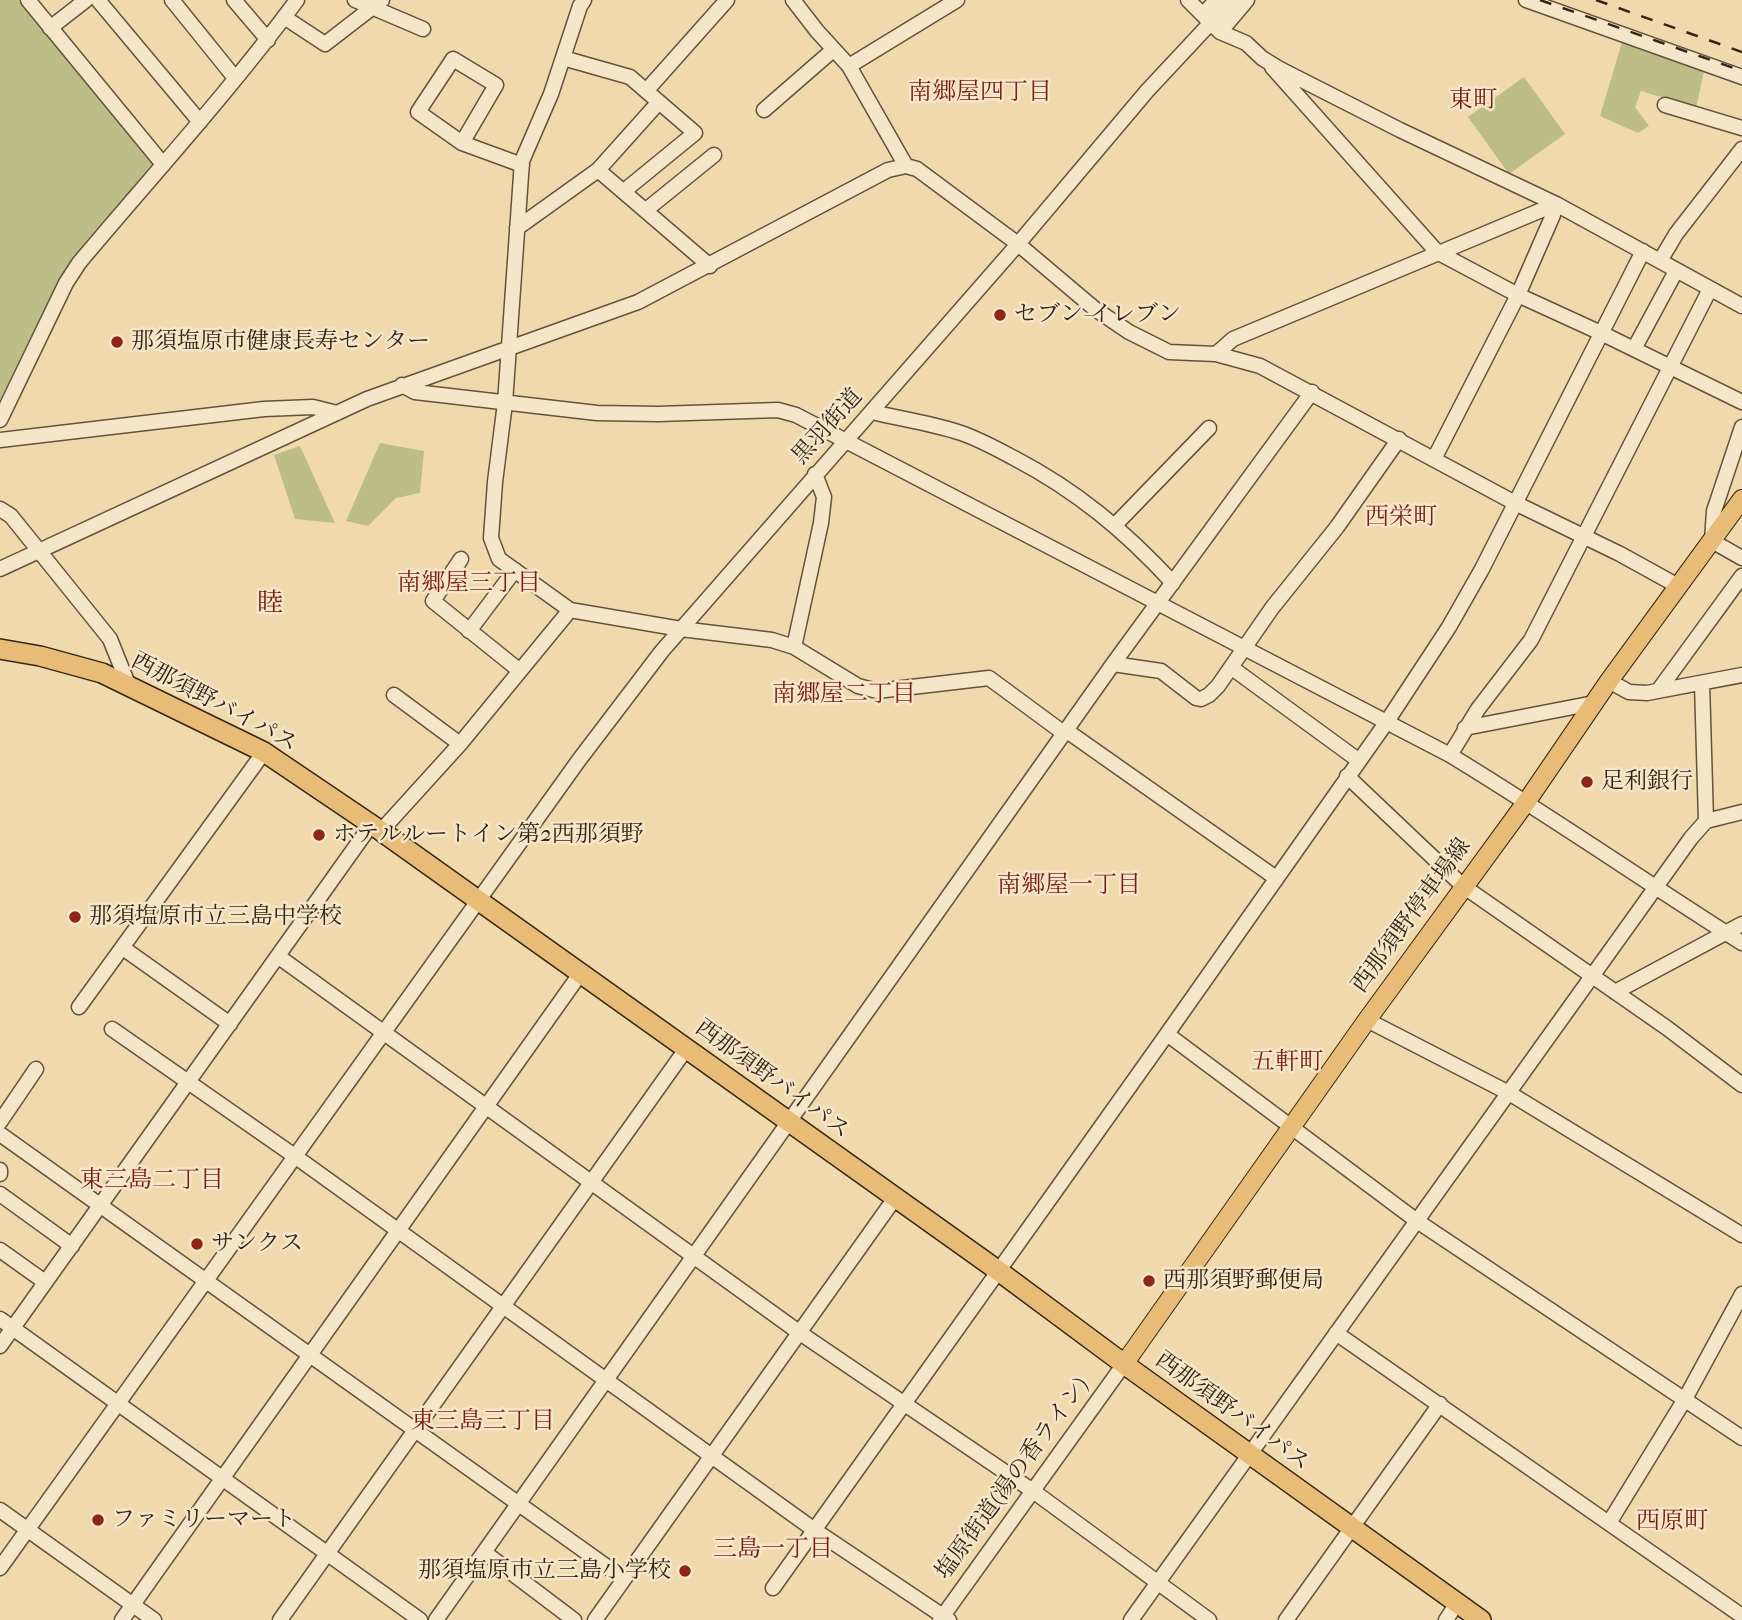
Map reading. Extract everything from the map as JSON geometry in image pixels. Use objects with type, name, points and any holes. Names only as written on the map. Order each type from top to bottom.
[{"type":"highway","name":"西那須野バイパス","points":[[0,649],[40,656],[102,673],[264,752],[376,828],[1000,1272],[1350,1528],[1481,1620]]},
{"type":"main road","name":"西那須野停車場線","points":[[1124,1364],[1367,1020],[1527,801],[1609,681],[1742,499]]},
{"type":"street","points":[[28,0],[162,163]]},
{"type":"street","points":[[50,29],[86,0]]},
{"type":"street","points":[[98,0],[200,122]]},
{"type":"street","points":[[172,0],[235,78]]},
{"type":"street","points":[[234,0],[268,40]]},
{"type":"street","points":[[0,420],[66,283],[79,263],[268,40],[297,0]]},
{"type":"street","points":[[355,0],[377,4],[423,29]]},
{"type":"street","points":[[584,0],[551,94],[522,164],[510,349],[491,538],[499,559],[570,610],[681,629],[747,636],[794,647],[858,686],[877,691],[989,678],[1276,878]]},
{"type":"street","points":[[646,91],[727,0]]},
{"type":"street","points":[[793,0],[849,66],[906,166]]},
{"type":"street","points":[[849,66],[957,0]]},
{"type":"street","points":[[1188,0],[1211,24],[1246,43],[1269,63],[1437,253],[1518,295],[1742,402]]},
{"type":"street","points":[[1211,24],[1216,0]]},
{"type":"street","name":"黒羽街道","points":[[0,1568],[579,760],[681,629],[1147,92],[1232,0]]},
{"type":"street","points":[[1211,24],[1247,0]]},
{"type":"street","points":[[1526,0],[1742,77]]},
{"type":"street","points":[[284,17],[325,44],[377,4]]},
{"type":"street","points":[[764,110],[833,50]]},
{"type":"street","points":[[563,58],[630,77],[695,134],[624,191]]},
{"type":"street","points":[[462,143],[496,85],[453,59],[418,112],[462,143],[522,164]]},
{"type":"street","points":[[1269,63],[1400,131],[1556,204],[1742,306]]},
{"type":"street","points":[[517,228],[598,170],[659,102]]},
{"type":"street","points":[[1665,105],[1742,128]]},
{"type":"street","points":[[1660,261],[1688,218],[1742,149]]},
{"type":"street","points":[[646,210],[714,155]]},
{"type":"street","points":[[0,569],[402,385],[638,302],[888,170],[906,166],[917,169],[1017,244],[1098,311],[1152,344],[1169,352],[1216,354],[1260,366],[1515,503],[1678,586]]},
{"type":"street","points":[[598,170],[710,266]]},
{"type":"street","points":[[1216,354],[1233,339],[1556,204]]},
{"type":"street","points":[[1434,459],[1518,295],[1556,204]]},
{"type":"street","points":[[773,1588],[1000,1272],[1386,723],[1461,609],[1643,251]]},
{"type":"street","points":[[1634,349],[1676,271]]},
{"type":"street","points":[[1450,755],[1465,728],[1531,640],[1710,289]]},
{"type":"street","points":[[402,385],[415,391],[597,413],[778,410],[804,419],[1450,755],[1527,801],[1656,889],[1742,943]]},
{"type":"street","points":[[436,1620],[1113,664],[1312,392]]},
{"type":"street","points":[[0,440],[276,408],[313,407],[337,413]]},
{"type":"street","points":[[276,408],[283,421],[284,437]]},
{"type":"street","points":[[872,412],[961,433],[1045,474],[1094,507],[1115,525],[1172,583]]},
{"type":"street","points":[[1742,427],[1714,511],[1712,541],[1742,558]]},
{"type":"street","points":[[1115,525],[1209,428]]},
{"type":"street","points":[[1113,664],[1161,671],[1196,698],[1209,695],[1232,668],[1272,608],[1337,527],[1399,439]]},
{"type":"street","points":[[794,647],[821,523],[824,497],[815,474]]},
{"type":"street","points":[[0,509],[11,516],[110,639],[128,684]]},
{"type":"street","points":[[461,559],[432,601],[520,671]]},
{"type":"street","points":[[469,631],[515,570]]},
{"type":"street","points":[[1658,691],[1742,576]]},
{"type":"street","points":[[0,1346],[230,1024],[376,828],[460,744],[570,610]]},
{"type":"street","points":[[1232,668],[1358,760]]},
{"type":"street","points":[[1609,681],[1629,692],[1647,693],[1742,675]]},
{"type":"street","points":[[1130,1620],[1706,821],[1702,683]]},
{"type":"street","points":[[394,695],[460,744]]},
{"type":"street","points":[[1465,728],[1594,703]]},
{"type":"street","points":[[79,1007],[264,752]]},
{"type":"street","points":[[1347,776],[1463,886],[1699,1052],[1742,1086]]},
{"type":"street","points":[[1706,821],[1742,812]]},
{"type":"street","points":[[1615,992],[1742,925]]},
{"type":"street","points":[[123,948],[230,1024]]},
{"type":"street","points":[[279,957],[800,1333],[1033,1491],[1209,1620]]},
{"type":"street","points":[[122,1620],[580,974]]},
{"type":"street","points":[[1367,1020],[1509,1093],[1742,1235]]},
{"type":"street","points":[[112,1029],[296,1157],[813,1529],[944,1619]]},
{"type":"street","points":[[1167,1034],[1417,1221],[1742,1438]]},
{"type":"street","points":[[280,1620],[686,1049]]},
{"type":"street","points":[[0,1122],[36,1069]]},
{"type":"street","points":[[0,1134],[624,1579]]},
{"type":"street","points":[[0,1194],[72,1245]]},
{"type":"street","points":[[595,1620],[895,1198]]},
{"type":"street","points":[[0,1250],[45,1282]]},
{"type":"street","points":[[1609,1523],[1685,1399],[1742,1294]]},
{"type":"street","points":[[0,1318],[116,1404],[420,1620]]},
{"type":"street","points":[[1336,1333],[1742,1616]]},
{"type":"street","name":"塩原街道(湯の香ライン)","points":[[944,1619],[1124,1364]]},
{"type":"street","points":[[1286,1620],[1440,1404]]},
{"type":"street","points":[[0,1510],[154,1620]]},
{"type":"street","points":[[484,1552],[574,1620]]},
{"type":"street","points":[[1446,1620],[1457,1603]]},
{"type":"green space","points":[[0,0],[21,0],[154,165],[87,240],[65,269],[0,406]]},
{"type":"green space","points":[[1622,42],[1704,71],[1696,108],[1641,91],[1635,107],[1649,126],[1638,133],[1600,116]]},
{"type":"green space","points":[[1524,77],[1565,134],[1509,174],[1468,117]]},
{"type":"green space","points":[[380,443],[424,451],[420,493],[396,498],[368,526],[346,521]]},
{"type":"green space","points":[[300,446],[335,523],[295,519],[274,455]]},
{"type":"railway","points":[[1540,0],[1742,71]]},
{"type":"railway","points":[[1596,0],[1742,52]]},
{"type":"place","name":"セブン-イレブン","points":[[1000,315]]},
{"type":"place","name":"那須塩原市健康長寿センター","points":[[117,342]]},
{"type":"place","name":"足利銀行","points":[[1587,782]]},
{"type":"place","name":"ホテルルートイン第2西那須野","points":[[319,835]]},
{"type":"place","name":"那須塩原市立三島中学校","points":[[75,917]]},
{"type":"place","name":"サンクス","points":[[197,1244]]},
{"type":"place","name":"西那須野郵便局","points":[[1149,1281]]},
{"type":"place","name":"ファミリーマート","points":[[98,1520]]},
{"type":"place","name":"那須塩原市立三島小学校","points":[[685,1571]]},
{"type":"district","name":"南郷屋四丁目","points":[[980,93]]},
{"type":"district","name":"東町","points":[[1473,101]]},
{"type":"district","name":"西栄町","points":[[1401,518]]},
{"type":"district","name":"南郷屋三丁目","points":[[469,584]]},
{"type":"district","name":"睦","points":[[270,605]]},
{"type":"district","name":"南郷屋二丁目","points":[[844,695]]},
{"type":"district","name":"南郷屋一丁目","points":[[1069,886]]},
{"type":"district","name":"五軒町","points":[[1287,1063]]},
{"type":"district","name":"東三島二丁目","points":[[152,1181]]},
{"type":"district","name":"東三島三丁目","points":[[483,1422]]},
{"type":"district","name":"西原町","points":[[1672,1522]]},
{"type":"district","name":"三島一丁目","points":[[773,1550]]}]
